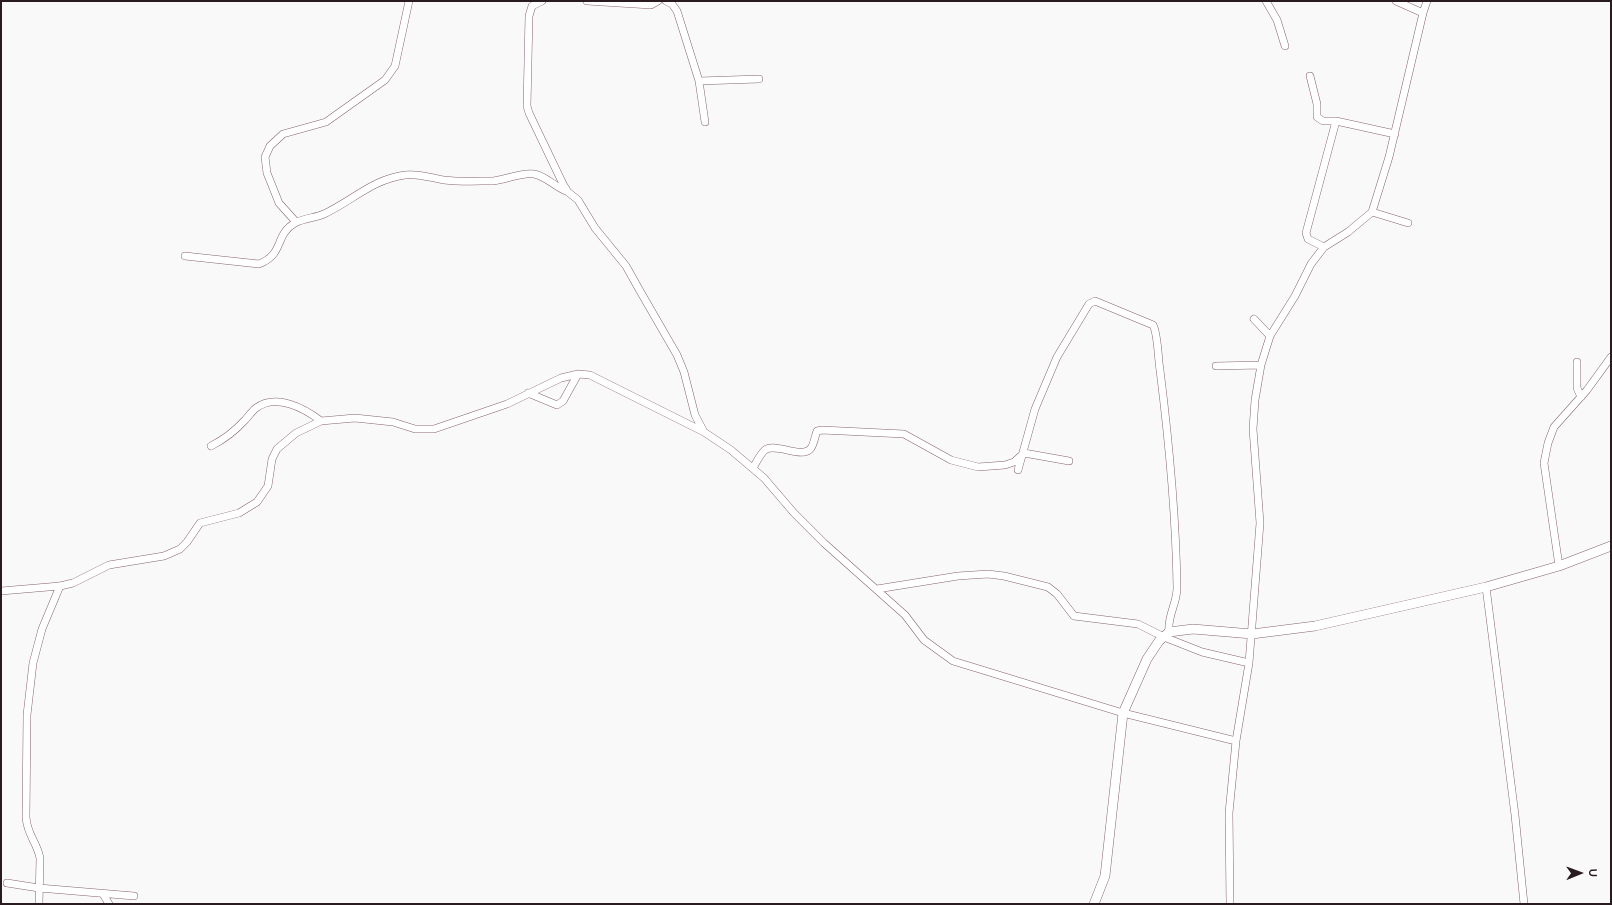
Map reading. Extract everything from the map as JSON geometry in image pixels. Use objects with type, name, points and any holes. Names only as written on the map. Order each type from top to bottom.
[{"type":"street","points":[[296,222],[279,203],[268,174],[265,157],[270,146],[283,134],[326,122],[385,80],[395,66],[409,1]]},
{"type":"street","points":[[542,1],[532,6],[529,16],[527,106],[568,192]]},
{"type":"street","points":[[587,1],[651,5],[658,1]]},
{"type":"street","points":[[666,1],[672,4],[677,11],[700,81],[705,122]]},
{"type":"street","points":[[1266,1],[1277,20],[1285,46]]},
{"type":"street","points":[[1396,1],[1423,13]]},
{"type":"street","points":[[1230,904],[1229,813],[1236,741],[1252,634],[1260,523],[1254,429],[1255,400],[1261,365],[1270,336],[1295,296],[1311,264],[1324,247],[1348,232],[1372,212],[1395,134],[1427,1]]},
{"type":"street","points":[[1310,76],[1317,104],[1318,117],[1323,121],[1336,121],[1395,134]]},
{"type":"street","points":[[700,81],[759,79]]},
{"type":"street","points":[[1324,247],[1308,239],[1306,233],[1336,121]]},
{"type":"street","points":[[186,256],[259,264],[267,261],[275,255],[282,237],[296,222],[322,215],[364,190],[390,179],[406,175],[420,175],[445,180],[474,181],[497,180],[535,174],[568,192],[578,200],[595,228],[626,266],[677,355],[684,372],[695,415],[704,432]]},
{"type":"street","points":[[1372,212],[1408,223]]},
{"type":"street","points":[[1018,470],[1024,453],[1035,409],[1057,357],[1088,304],[1094,301],[1153,325],[1168,435],[1177,589],[1175,605],[1169,618],[1166,635],[1147,659],[1123,713],[1107,860],[1103,884],[1094,904]]},
{"type":"street","points":[[1254,319],[1270,336]]},
{"type":"street","points":[[1559,566],[1544,463],[1548,443],[1554,427],[1581,397],[1611,357]]},
{"type":"street","points":[[1577,362],[1577,388],[1581,397]]},
{"type":"street","points":[[1216,366],[1261,365]]},
{"type":"street","points":[[528,393],[557,405],[563,401],[578,374]]},
{"type":"street","points":[[1,591],[60,586],[73,583],[109,565],[148,559],[172,552],[187,542],[200,523],[247,510],[257,502],[266,491],[272,459],[277,449],[296,433],[321,421],[333,419],[370,419],[392,422],[415,430],[426,430],[507,404],[561,378],[578,374],[590,375],[704,432],[731,450],[753,468],[817,536],[877,588],[905,615],[924,640],[953,661],[1123,713],[1236,741]]},
{"type":"street","points":[[211,446],[223,440],[256,408],[266,403],[286,403],[299,407],[321,421]]},
{"type":"street","points":[[753,468],[763,451],[769,448],[800,452],[808,450],[817,431],[822,430],[904,434],[951,460],[978,467],[1005,465],[1014,462],[1024,453]]},
{"type":"street","points":[[1024,453],[1069,461]]},
{"type":"street","points":[[1166,635],[1193,629],[1252,634],[1315,626],[1486,586],[1559,566],[1611,546]]},
{"type":"street","points":[[877,588],[958,576],[988,574],[1004,576],[1048,587],[1057,594],[1074,616],[1138,624],[1202,652],[1249,662]]},
{"type":"street","points":[[39,904],[40,858],[39,852],[27,831],[26,817],[27,715],[34,658],[42,629],[60,586]]},
{"type":"street","points":[[1486,586],[1515,815],[1524,904]]},
{"type":"street","points":[[7,883],[40,888],[134,896]]},
{"type":"street","points":[[103,894],[109,904]]}]
